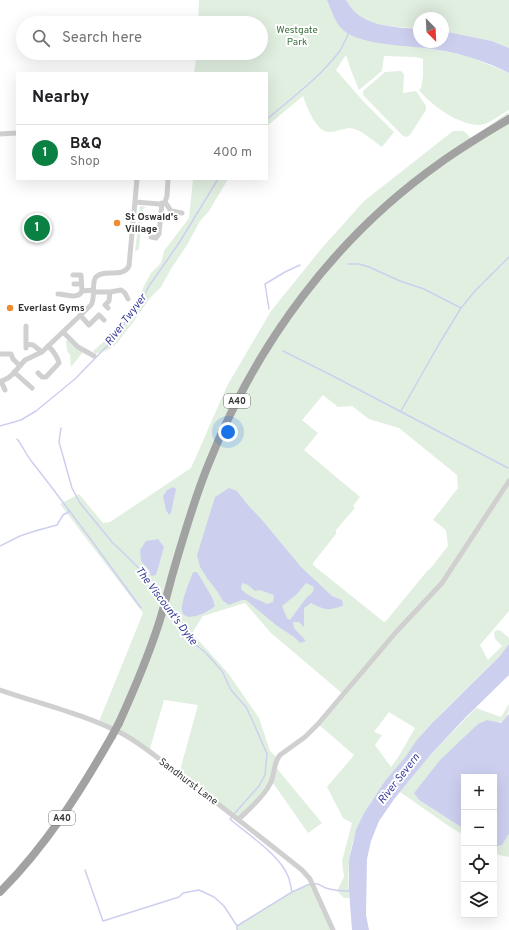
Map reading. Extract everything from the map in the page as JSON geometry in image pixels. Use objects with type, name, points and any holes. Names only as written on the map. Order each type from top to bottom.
[{"type":"highway","name":"A40","points":[[0,892],[27,863],[61,821],[90,776],[119,723],[146,660],[160,621],[191,513],[209,462],[234,407],[251,374],[272,339],[295,305],[341,250],[386,206],[440,163],[509,119]]},
{"type":"street","points":[[0,134],[16,133]]},
{"type":"street","points":[[5,390],[0,382],[8,378],[25,360],[42,352],[93,302],[94,279],[97,276],[100,274],[122,272],[127,270],[137,180]]},
{"type":"street","points":[[151,237],[156,238],[159,234],[163,203],[167,196],[168,180]]},
{"type":"street","points":[[135,202],[163,203]]},
{"type":"street","points":[[163,203],[171,212],[182,213]]},
{"type":"street","points":[[58,294],[78,296],[81,294],[81,275],[73,275]]},
{"type":"street","points":[[74,284],[82,284]]},
{"type":"street","points":[[82,291],[110,292],[121,290],[125,293],[128,299]]},
{"type":"street","points":[[108,308],[105,305],[109,300],[110,292]]},
{"type":"street","points":[[80,315],[89,325],[99,316],[104,320]]},
{"type":"street","points":[[26,326],[26,346],[34,345],[42,352]]},
{"type":"street","points":[[63,332],[78,347],[94,356]]},
{"type":"street","points":[[38,373],[45,378],[60,363],[54,352],[48,346]]},
{"type":"street","points":[[1,354],[11,354],[13,359],[20,365]]},
{"type":"street","points":[[14,372],[26,381],[32,388]]},
{"type":"street","points":[[238,819],[264,792],[270,783],[277,758],[305,737],[318,724],[397,631],[442,583],[509,481]]},
{"type":"street","name":"Sandhurst Lane","points":[[0,690],[80,716],[124,735],[155,757],[238,819],[302,870],[310,879],[333,930]]},
{"type":"green space","name":"Westgate Park","points":[[199,0],[336,0],[337,4],[413,44],[413,48],[440,50],[468,56],[509,73],[509,110],[488,123],[477,125],[458,120],[449,115],[439,109],[419,90],[421,88],[423,76],[423,59],[415,57],[384,56],[382,71],[359,90],[346,55],[336,70],[363,101],[394,132],[382,147],[355,129],[350,128],[332,132],[324,131],[316,124],[303,96],[268,125],[268,72],[194,72],[196,60],[268,60],[268,16],[198,16]]},
{"type":"green space","points":[[346,0],[509,0],[509,48],[492,41],[449,32],[449,12],[413,12],[413,28],[388,26],[368,21],[352,9]]},
{"type":"green space","points":[[401,71],[404,74],[403,93],[416,91],[426,106],[426,110],[410,135],[406,137],[403,136],[363,95],[363,91],[385,72]]},
{"type":"green space","points":[[509,113],[509,611],[480,645],[488,660],[502,646],[495,639],[494,632],[497,630],[501,631],[509,638],[509,644],[499,657],[421,735],[385,782],[367,809],[354,837],[349,863],[349,898],[344,898],[337,891],[344,877],[342,861],[352,823],[343,818],[327,787],[354,755],[318,724],[343,694],[271,633],[245,603],[203,616],[192,633],[228,673],[259,718],[270,751],[277,758],[275,766],[322,823],[308,833],[271,780],[239,819],[179,774],[198,705],[164,700],[149,752],[124,735],[98,724],[143,613],[60,504],[79,494],[103,523],[110,522],[191,468],[227,386],[271,311],[321,249],[364,201],[453,131],[464,131],[473,140],[480,132]],"holes":[[[323,395],[338,407],[352,406],[369,419],[399,428],[457,475],[458,488],[433,520],[446,530],[448,546],[384,622],[313,565],[336,534],[336,530],[355,508],[353,506],[360,497],[304,450],[318,433],[302,420]],[[389,712],[415,728],[391,767],[375,745],[382,735],[374,732]]]},
{"type":"green space","points":[[193,180],[227,180],[209,211],[200,221],[161,287],[150,298],[117,343],[110,349],[95,354],[93,351],[110,336],[139,299],[151,273],[161,263],[164,251],[189,218]]},
{"type":"green space","points":[[140,206],[146,207],[143,209],[139,249],[135,252]]},
{"type":"green space","points":[[68,340],[83,352],[71,367],[70,355],[67,351],[66,341]]},
{"type":"green space","points":[[509,704],[507,717],[504,720],[496,723],[478,724],[414,793],[419,800],[461,827],[461,833],[400,792],[432,753],[476,708],[501,717]]},
{"type":"green space","points":[[509,834],[509,857],[497,854],[497,846],[502,845]]},
{"type":"green space","points":[[307,884],[312,884],[333,930],[237,930],[237,926]]},
{"type":"water","points":[[327,0],[346,0],[352,9],[368,21],[388,26],[413,28],[413,46],[363,40],[352,36],[343,30],[334,16]]},
{"type":"water","points":[[449,32],[492,41],[509,48],[509,73],[484,62],[429,48],[449,48]]},
{"type":"water","points":[[173,487],[176,489],[171,513],[169,515],[166,510],[163,496],[167,490]]},
{"type":"water","points":[[229,488],[237,491],[301,567],[332,596],[342,600],[343,606],[333,609],[323,608],[311,603],[304,608],[304,627],[299,622],[293,622],[294,628],[306,641],[300,643],[246,600],[229,605],[223,601],[200,567],[197,555],[215,497]],"holes":[[[242,583],[248,585],[255,591],[260,590],[274,595],[273,602],[267,604],[253,598],[241,589]],[[306,583],[314,587],[313,592],[306,598],[290,620],[287,618],[282,606],[297,594]]]},
{"type":"water","points":[[158,539],[164,547],[156,575],[151,576],[149,570],[141,561],[140,550],[146,541]]},
{"type":"water","points":[[193,572],[197,572],[212,597],[215,606],[200,615],[189,617],[182,612],[182,605]]},
{"type":"water","name":"River Severn","points":[[509,644],[509,675],[432,753],[395,798],[379,821],[371,841],[367,859],[366,915],[369,930],[352,930],[349,891],[349,860],[356,830],[364,813],[385,781],[406,756],[416,741],[432,723],[499,657]]},
{"type":"water","points":[[509,714],[509,834],[502,845],[497,846],[497,774],[461,774],[461,827],[419,800],[414,793],[441,759],[478,724],[487,720],[501,723]]},
{"type":"waterway","name":"River Twyver","points":[[268,118],[323,70],[339,52],[349,32]]},
{"type":"waterway","name":"River Twyver","points":[[0,426],[21,420],[36,411],[75,379],[108,345],[132,311],[138,307],[149,286],[179,243],[217,180]]},
{"type":"waterway","points":[[348,264],[359,264],[369,267],[400,281],[424,289],[461,308],[475,291],[509,257]]},
{"type":"waterway","points":[[269,309],[265,284],[300,265]]},
{"type":"waterway","points":[[401,411],[461,308]]},
{"type":"waterway","points":[[283,351],[508,468]]},
{"type":"waterway","name":"The Viscount's Dyke","points":[[61,428],[59,442],[72,488],[80,503],[112,542],[144,573],[162,600]]},
{"type":"waterway","points":[[17,439],[30,459],[74,516],[141,608]]},
{"type":"waterway","points":[[0,546],[20,536],[57,525],[63,515],[70,511]]},
{"type":"waterway","name":"The Viscount's Dyke","points":[[166,606],[190,640],[206,653],[222,671],[231,690],[246,707],[267,754],[265,775],[259,786],[234,814]]},
{"type":"waterway","name":"The Viscount's Dyke","points":[[232,817],[230,819],[278,860],[288,876],[292,892]]},
{"type":"waterway","points":[[85,870],[103,921],[179,897],[183,893],[199,890],[214,897],[224,906],[237,926]]},
{"type":"waterway","points":[[237,930],[237,926],[292,892],[310,884]]},
{"type":"waterway","points":[[313,884],[318,884],[332,890],[350,891]]},
{"type":"place","name":"St Oswald's Village","points":[[117,223]]},
{"type":"place","name":"B&Q","points":[[37,228]]},
{"type":"place","name":"Everlast Gyms","points":[[10,308]]}]
